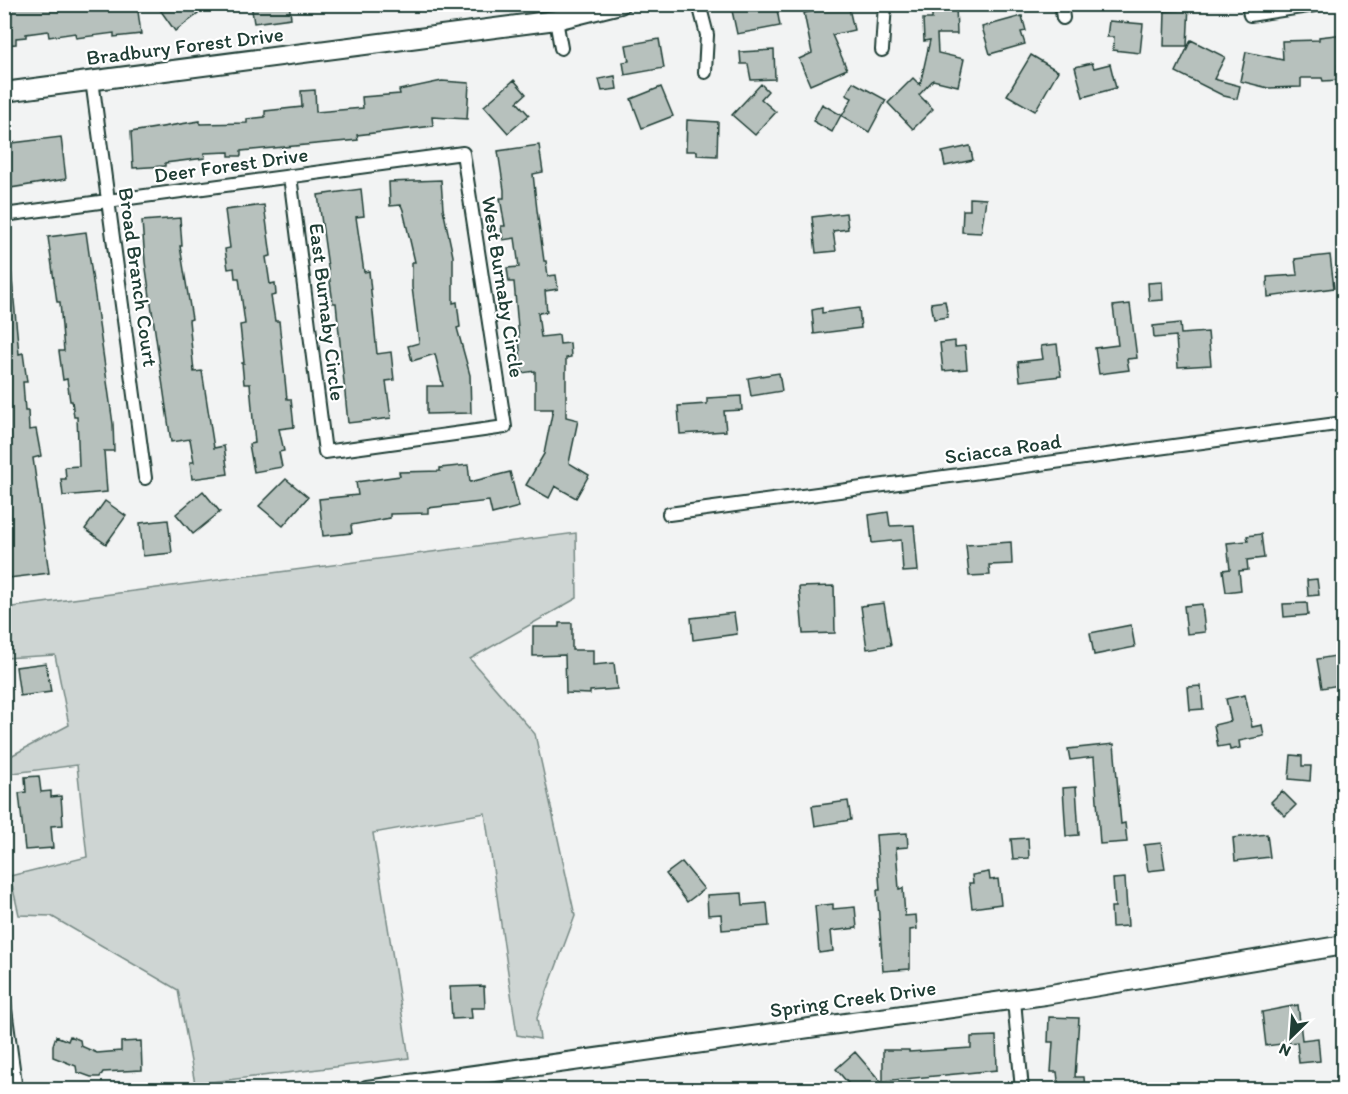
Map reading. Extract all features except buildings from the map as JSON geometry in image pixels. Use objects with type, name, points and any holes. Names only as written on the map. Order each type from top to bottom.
[{"type":"street","name":"Bradbury Forest Drive","points":[[4,92],[556,20],[620,4]]},
{"type":"street","points":[[699,4],[707,35],[705,72]]},
{"type":"street","points":[[882,50],[885,4]]},
{"type":"street","points":[[1061,4],[1063,18]]},
{"type":"street","points":[[1249,10],[1321,4]]},
{"type":"street","points":[[556,20],[561,48]]},
{"type":"street","name":"Broad Branch Court","points":[[92,81],[145,478]]},
{"type":"street","name":"Deer Forest Drive","points":[[4,215],[463,153]]},
{"type":"street","name":"West Burnaby Circle","points":[[325,452],[505,427],[463,153]]},
{"type":"street","name":"East Burnaby Circle","points":[[290,176],[325,452]]},
{"type":"street","name":"Sciacca Road","points":[[669,514],[1344,423]]},
{"type":"street","name":"Spring Creek Drive","points":[[367,1089],[1014,1000],[1344,945]]},
{"type":"street","points":[[1014,1000],[1022,1089]]},
{"type":"street","points":[[4,1002],[16,1089]]},
{"type":"shaded area","points":[[576,533],[577,598],[470,659],[535,734],[575,916],[537,1018],[540,1039],[517,1035],[485,813],[373,833],[409,1058],[195,1084],[178,990],[51,916],[19,915],[10,876],[87,857],[77,765],[5,774],[5,759],[69,725],[55,655],[5,658],[5,608]]}]
